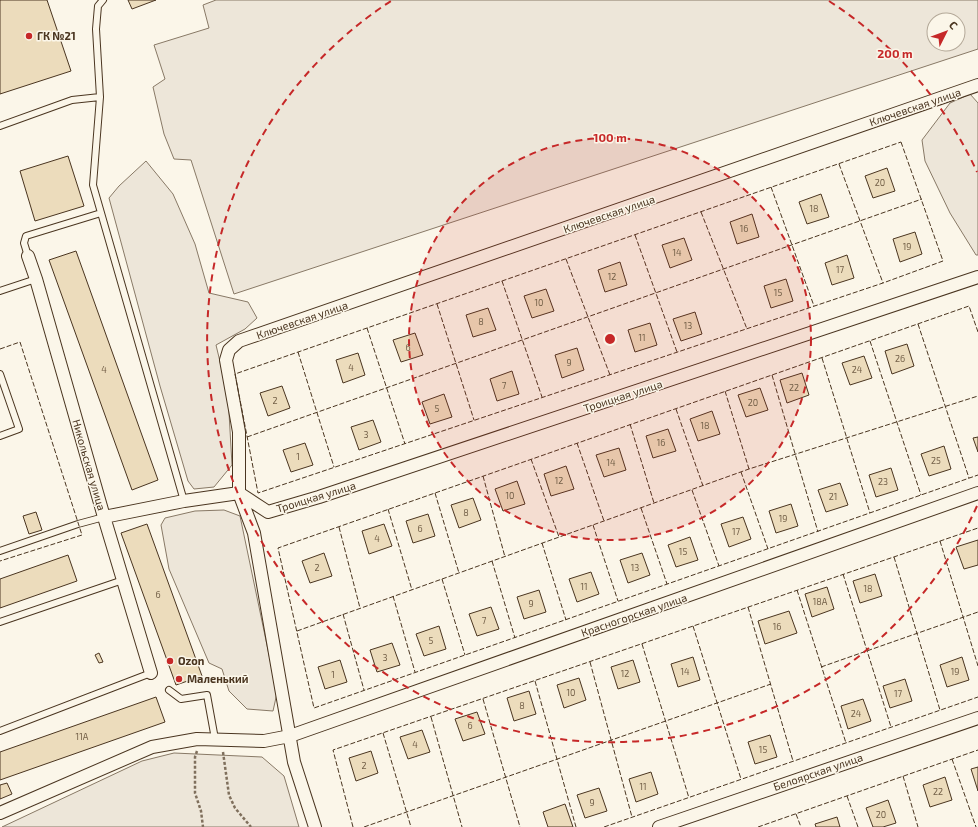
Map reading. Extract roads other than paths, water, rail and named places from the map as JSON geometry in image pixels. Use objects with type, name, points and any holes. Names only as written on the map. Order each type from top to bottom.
[{"type":"street","name":"Ключевская улица","points":[[239,494],[238,432],[226,360],[229,350],[239,341],[978,85]]},
{"type":"street","name":"Никольская улица","points":[[28,256],[36,279],[104,517],[152,673]]},
{"type":"street","name":"Троицкая улица","points":[[239,494],[268,512],[327,495],[978,277]]},
{"type":"street","name":"Красногорская улица","points":[[0,813],[152,747],[197,739],[264,741],[290,736],[978,493]]},
{"type":"street","points":[[104,517],[184,501],[239,494],[254,533],[294,762],[315,827]]},
{"type":"street","name":"Белоярская улица","points":[[659,827],[978,718]]},
{"type":"lane","points":[[103,0],[98,6],[96,29],[100,97],[93,185],[184,501]]},
{"type":"lane","points":[[0,126],[72,100],[100,97]]},
{"type":"lane","points":[[28,256],[24,243],[26,236],[101,213]]},
{"type":"lane","points":[[0,291],[36,279]]},
{"type":"lane","points":[[0,374],[19,429],[0,436]]},
{"type":"lane","points":[[0,551],[78,524],[104,517]]},
{"type":"lane","points":[[0,622],[123,580]]},
{"type":"lane","points":[[0,731],[152,673]]},
{"type":"lane","points":[[169,690],[182,699],[207,695],[218,739]]},
{"type":"place","name":"ГК №21","points":[[29,36]]},
{"type":"place","name":"Ozon","points":[[170,661]]},
{"type":"place","name":"Маленький","points":[[179,679]]}]
